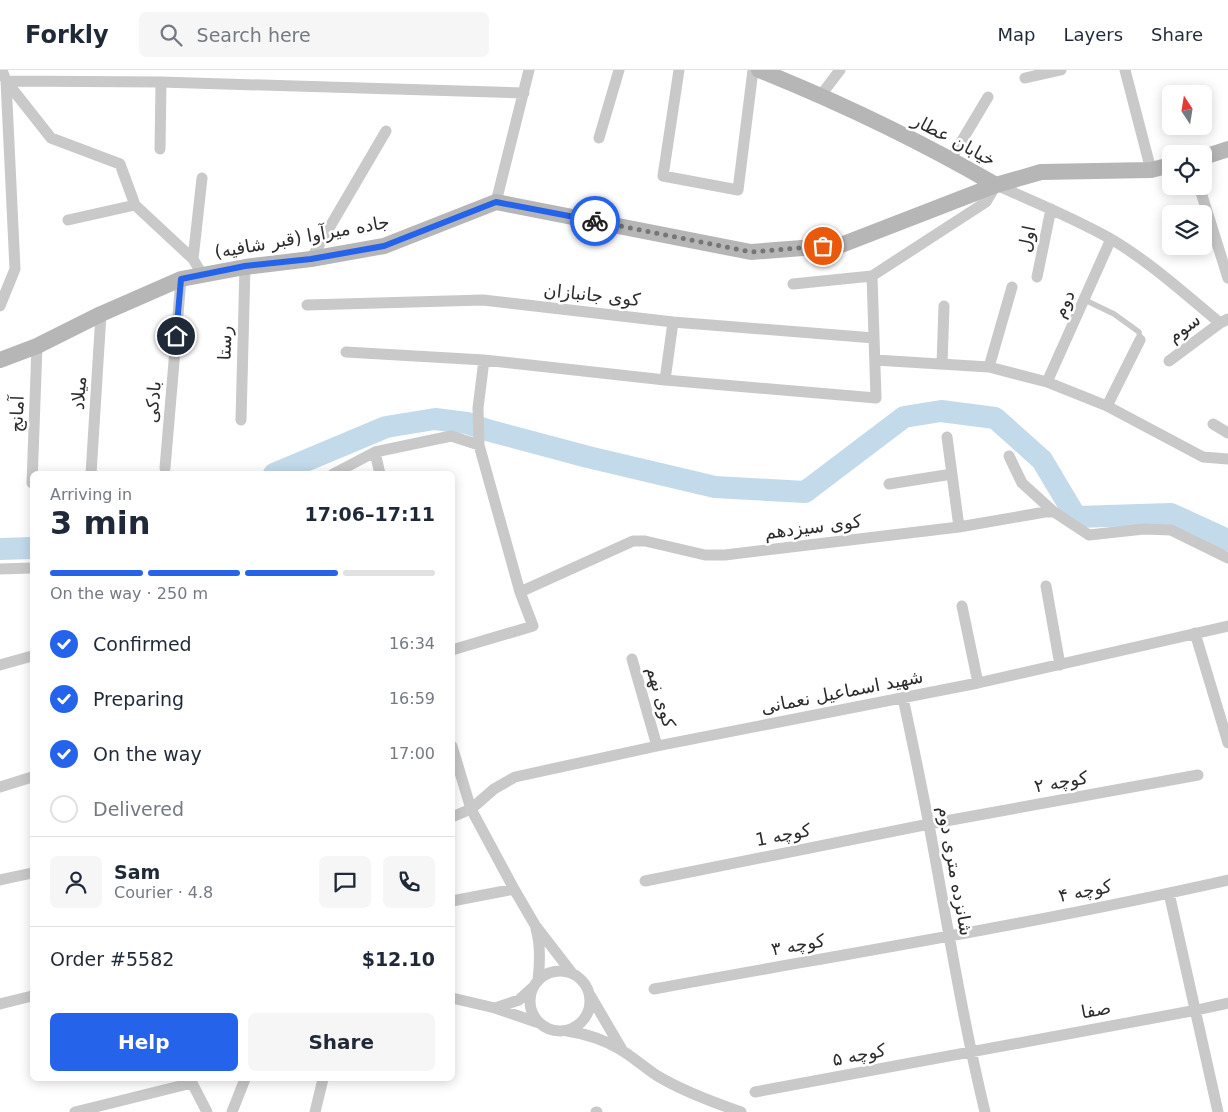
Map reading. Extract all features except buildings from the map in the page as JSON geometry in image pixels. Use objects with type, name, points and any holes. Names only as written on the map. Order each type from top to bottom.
[{"type":"street","points":[[529,70],[496,202],[751,252],[841,245],[996,185],[1051,209],[1111,239],[1224,321]]},
{"type":"street","points":[[599,138],[619,70]]},
{"type":"street","points":[[679,70],[663,176],[738,190],[753,70]]},
{"type":"street","name":"خیابان عطار","points":[[759,70],[821,95],[951,159],[996,185],[1041,172],[1151,170],[1162,167]]},
{"type":"street","points":[[821,95],[840,70]]},
{"type":"street","points":[[1025,78],[1061,70]]},
{"type":"street","points":[[1125,70],[1151,170]]},
{"type":"street","points":[[4,75],[161,82],[524,93]]},
{"type":"street","points":[[4,75],[51,138],[120,164],[136,204],[193,258],[203,276]]},
{"type":"street","points":[[0,306],[15,269],[4,75]]},
{"type":"street","points":[[160,148],[161,82]]},
{"type":"street","points":[[951,159],[988,97]]},
{"type":"street","points":[[311,259],[386,131]]},
{"type":"street","points":[[1212,154],[1228,149]]},
{"type":"street","points":[[193,258],[202,178]]},
{"type":"street","points":[[793,284],[872,276],[986,202],[996,185]]},
{"type":"street","points":[[1202,195],[1228,278]]},
{"type":"street","name":"جاده میرآوا (قبر شافیه)","points":[[0,360],[37,346],[101,314],[181,279],[245,266],[311,259],[384,246],[496,202]]},
{"type":"street","points":[[68,220],[136,204]]},
{"type":"street","name":"اول","points":[[1037,277],[1051,209]]},
{"type":"street","name":"دوم","points":[[1047,382],[1111,239]]},
{"type":"street","name":"رستا","points":[[241,420],[245,266]]},
{"type":"street","points":[[346,352],[484,360],[665,380],[876,398],[872,276]]},
{"type":"street","name":"بادکی","points":[[165,468],[181,279]]},
{"type":"street","points":[[989,367],[1012,287]]},
{"type":"street","name":"کوی جانبازان","points":[[307,305],[483,300],[673,322],[874,338]]},
{"type":"street","points":[[942,364],[944,306]]},
{"type":"street","name":"میلاد","points":[[91,471],[101,314]]},
{"type":"street","name":"سوم","points":[[1169,361],[1224,321]]},
{"type":"street","points":[[665,380],[673,322]]},
{"type":"street","points":[[1107,406],[1140,340]]},
{"type":"street","name":"آمانج","points":[[32,471],[37,346]]},
{"type":"street","points":[[455,649],[533,626],[520,592],[479,445],[478,408],[484,360]]},
{"type":"street","points":[[875,360],[989,367],[1047,382],[1107,406],[1203,457],[1228,459]]},
{"type":"street","points":[[1213,424],[1228,432]]},
{"type":"street","points":[[338,471],[375,452],[451,436],[479,445]]},
{"type":"street","points":[[946,437],[959,527]]},
{"type":"street","points":[[375,452],[379,471]]},
{"type":"street","points":[[1009,456],[1022,483],[1054,512],[1089,535],[1144,529],[1171,530],[1228,558]]},
{"type":"street","points":[[889,484],[952,474]]},
{"type":"street","name":"کوی سیزدهم","points":[[520,592],[633,541],[645,541],[705,555],[725,555],[959,527],[1035,513],[1054,512]]},
{"type":"street","points":[[0,569],[30,568]]},
{"type":"street","points":[[1046,586],[1060,665]]},
{"type":"street","points":[[962,606],[978,682]]},
{"type":"street","name":"شهید اسماعیل نعمانی","points":[[455,816],[470,808],[494,789],[516,777],[657,746],[1060,665],[1195,632],[1228,626]]},
{"type":"street","points":[[1195,632],[1228,743]]},
{"type":"street","points":[[0,665],[30,657]]},
{"type":"street","name":"کوی نهم","points":[[632,659],[657,746]]},
{"type":"street","name":"شانزده متری دوم","points":[[903,698],[929,824],[970,1051],[985,1112]]},
{"type":"street","points":[[455,756],[470,808],[535,925],[572,973]]},
{"type":"street","name":"کوچه ۲","points":[[929,824],[1198,775]]},
{"type":"street","points":[[0,787],[30,779]]},
{"type":"street","name":"کوچه 1","points":[[645,881],[929,824]]},
{"type":"street","points":[[0,880],[30,873]]},
{"type":"street","name":"کوچه ۴","points":[[948,935],[1228,880]]},
{"type":"street","points":[[455,900],[514,889]]},
{"type":"street","points":[[1169,893],[1197,1010],[1218,1112]]},
{"type":"street","points":[[535,925],[540,947],[540,964],[530,996],[530,1006],[539,1023]]},
{"type":"street","name":"کوچه ۳","points":[[654,988],[948,935]]},
{"type":"street","points":[[495,1008],[519,1000],[545,974],[554,971],[572,973],[586,985],[622,1050]]},
{"type":"street","points":[[567,1031],[576,1027],[584,1020],[588,1012],[590,994]]},
{"type":"street","points":[[0,1004],[30,996]]},
{"type":"street","points":[[455,999],[495,1008],[557,1031],[588,1034],[622,1050],[656,1075],[705,1100],[741,1112]]},
{"type":"street","name":"صفا","points":[[970,1051],[1197,1010],[1228,1002]]},
{"type":"street","name":"کوچه ۵","points":[[755,1092],[970,1051]]},
{"type":"street","points":[[75,1112],[191,1081],[207,1112]]},
{"type":"street","points":[[232,1112],[244,1081]]},
{"type":"street","points":[[315,1112],[323,1081]]},
{"type":"lane","points":[[1084,300],[1114,314],[1138,332],[1140,340]]},
{"type":"waterway","points":[[281,471],[386,427],[435,419],[467,423],[588,457],[715,487],[805,492],[904,417],[941,411],[995,418],[1042,460],[1076,517],[1171,514],[1228,540]]},
{"type":"waterway","points":[[0,549],[30,548]]},
{"type":"way so far","points":[[595,221],[751,252],[823,246]]},
{"type":"route","points":[[176,336],[181,279],[245,266],[311,259],[384,246],[496,202],[595,221]]}]
